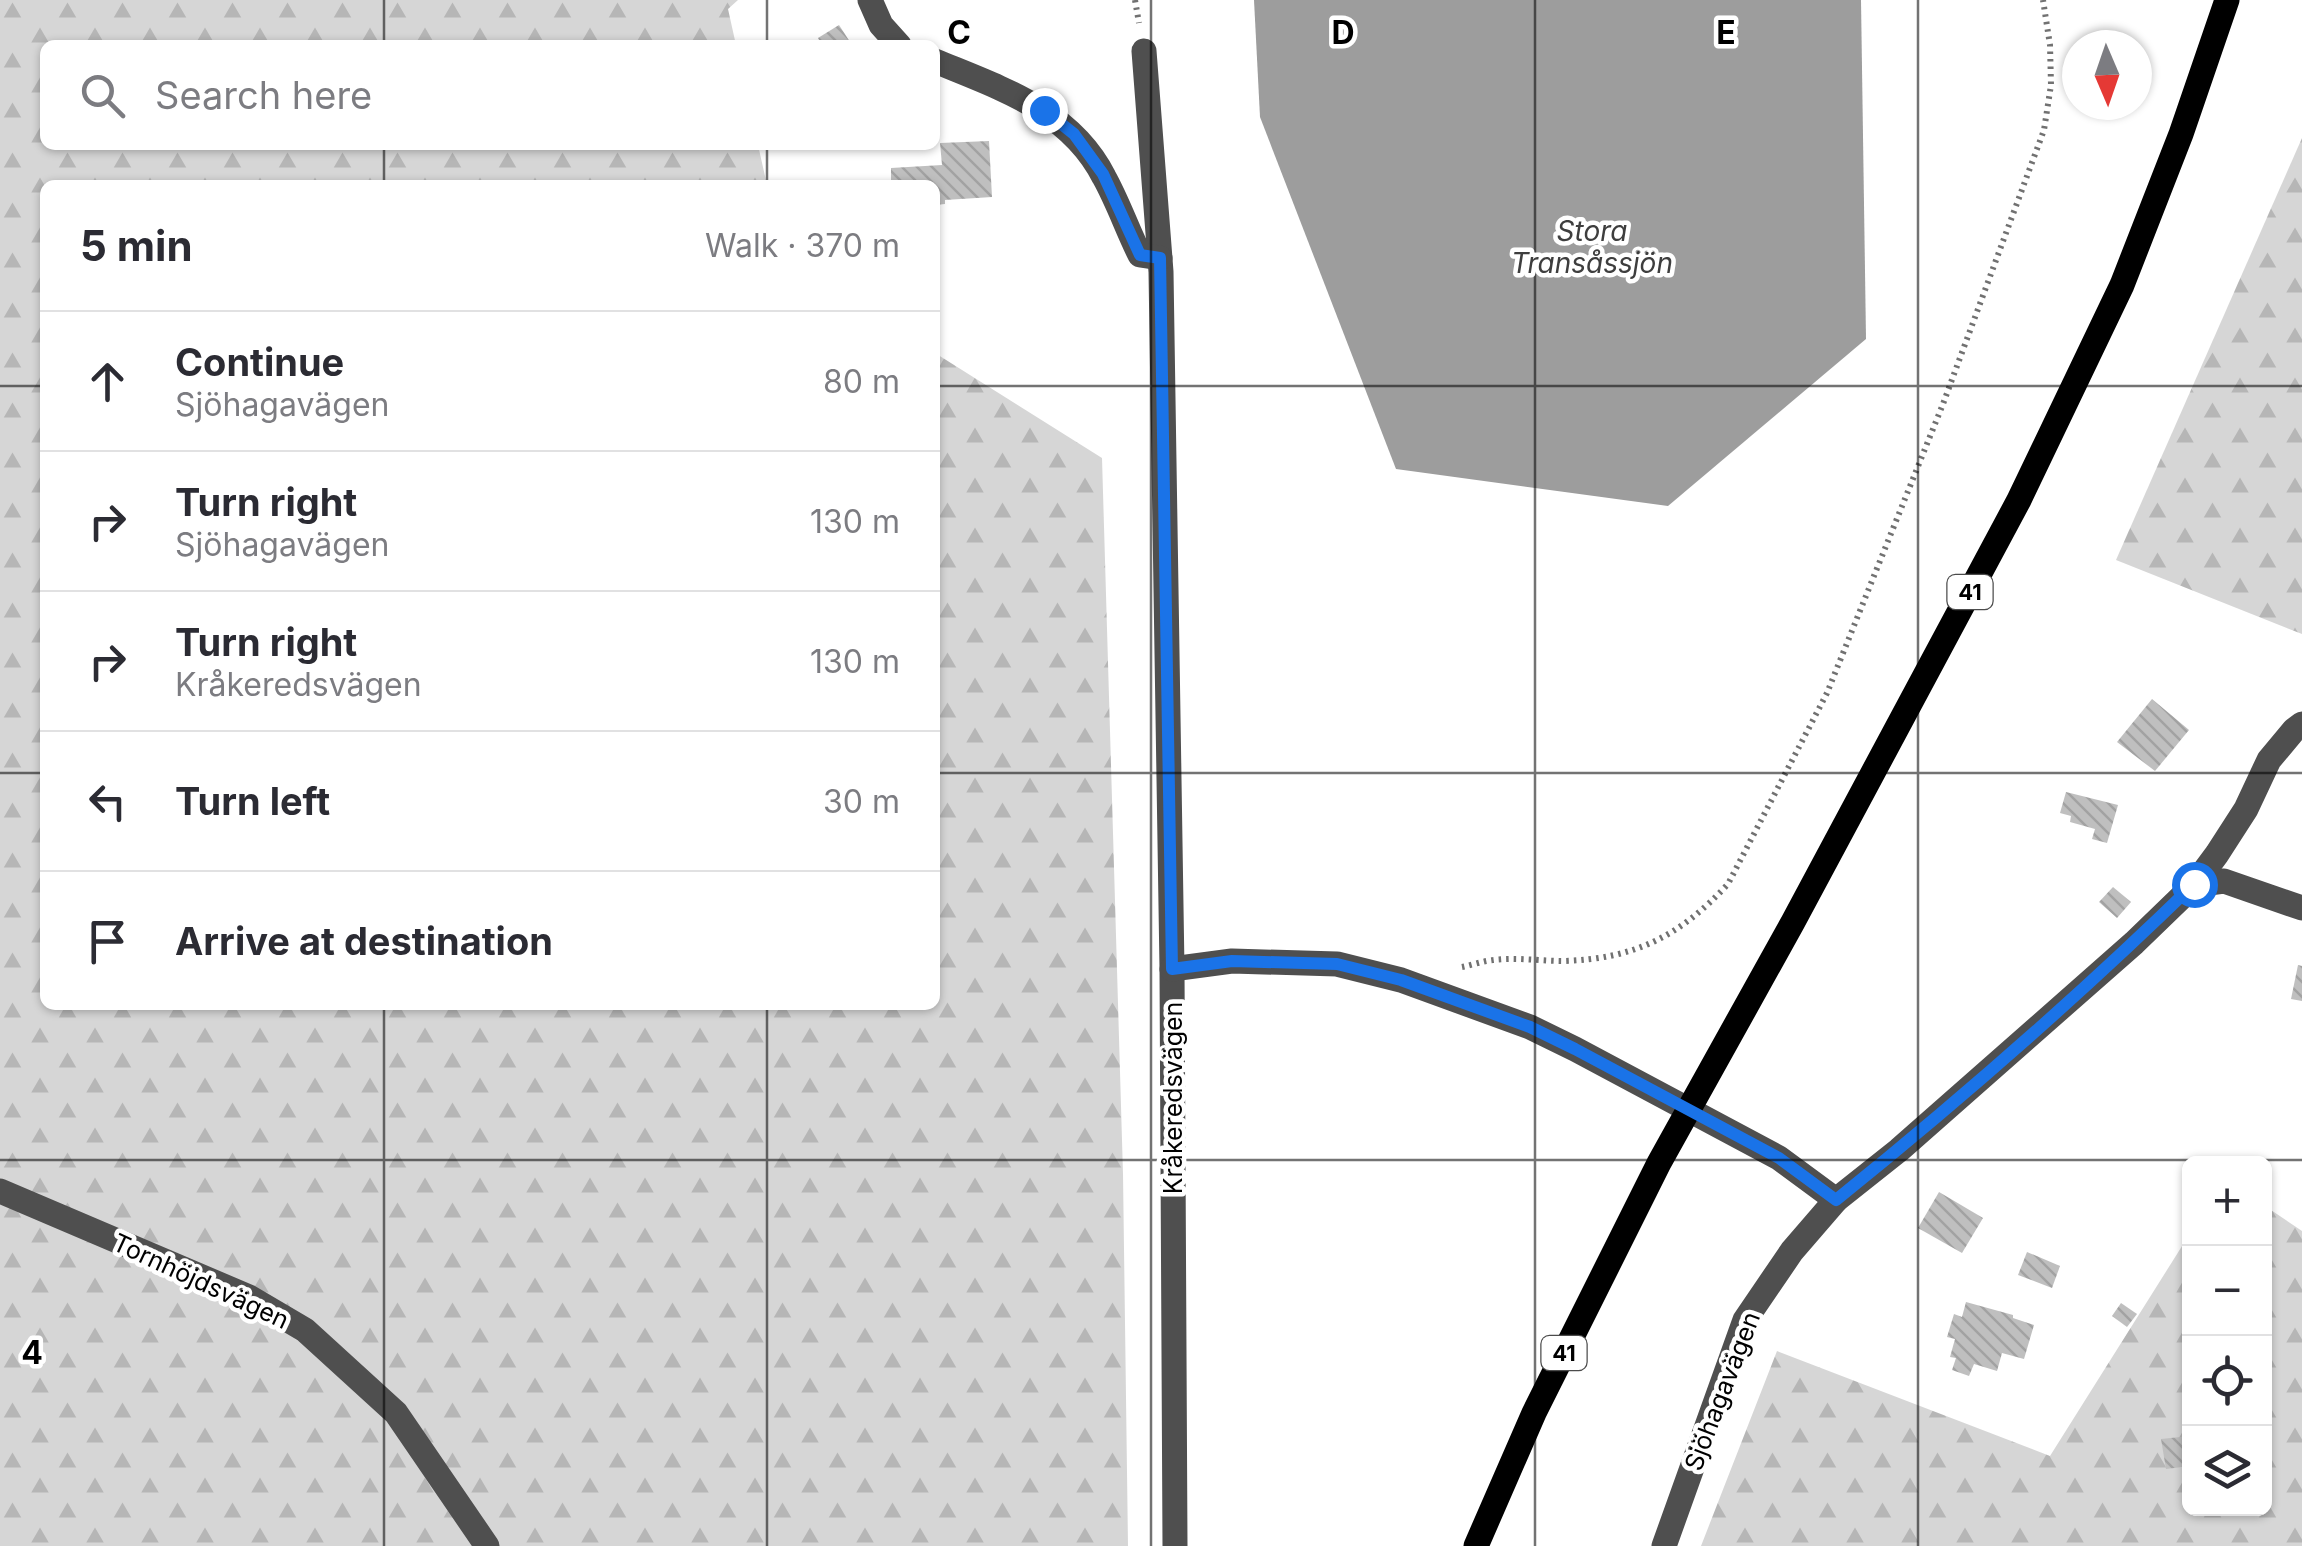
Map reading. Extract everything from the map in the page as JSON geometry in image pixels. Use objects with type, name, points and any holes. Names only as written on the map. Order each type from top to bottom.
[{"type":"main road","name":"41","points":[[1476,1546],[1534,1413],[1660,1163],[2027,482],[2122,285],[2181,134],[2227,0]]},
{"type":"street","points":[[870,0],[882,25],[896,40]]},
{"type":"street","name":"Kråkeredsvägen","points":[[1144,51],[1160,258],[1172,969],[1174,1546]]},
{"type":"street","points":[[940,63],[1044,110],[1074,134],[1103,174],[1140,255],[1160,258]]},
{"type":"street","name":"Sjöhagavägen","points":[[1664,1546],[1745,1320],[1792,1251],[1836,1200],[1899,1150],[2120,956],[2194,884],[2246,809],[2269,760],[2302,724]]},
{"type":"street","points":[[2194,884],[2224,881],[2302,908]]},
{"type":"street","points":[[1172,969],[1232,961],[1337,964],[1401,980],[1530,1027],[1575,1049],[1779,1158],[1836,1200]]},
{"type":"street","name":"Tornhöjdsvägen","points":[[0,1191],[249,1298],[305,1330],[396,1413],[487,1546]]},
{"type":"path","points":[[1444,996],[1456,969],[1494,960],[1568,960],[1620,954],[1666,938],[1704,910],[1728,884],[1827,693],[1943,404],[2044,130],[2052,86],[2043,0]]},
{"type":"green space","points":[[0,0],[738,0],[728,9],[735,40],[40,40],[40,150],[759,150],[766,180],[40,180],[40,1010],[940,1010],[940,356],[1102,458],[1123,1174],[1128,1546],[0,1546]]},
{"type":"green space","points":[[2302,138],[2302,634],[2116,560]]},
{"type":"green space","points":[[2272,1211],[2302,1231],[2302,1546],[1701,1546],[1777,1351],[2050,1456],[2182,1246],[2182,1516],[2272,1516]]},
{"type":"water","name":"Stora Transåssjön","points":[[1254,0],[1861,0],[1866,339],[1668,506],[1396,469],[1260,117]]},
{"type":"building","points":[[839,25],[849,40],[819,40]]},
{"type":"building","points":[[989,141],[992,197],[945,200],[940,204],[940,180],[891,180],[891,168],[942,165],[940,143]]},
{"type":"building","points":[[2152,699],[2189,730],[2155,771],[2117,742]]},
{"type":"building","points":[[2066,792],[2118,805],[2107,843],[2092,839],[2095,829],[2070,822],[2071,816],[2060,813]]},
{"type":"building","points":[[2113,887],[2131,902],[2117,918],[2099,902]]},
{"type":"building","points":[[2298,965],[2302,966],[2302,1001],[2291,999]]},
{"type":"building","points":[[1939,1192],[1983,1218],[1962,1253],[1918,1228]]},
{"type":"building","points":[[2027,1252],[2060,1266],[2052,1288],[2018,1275]]},
{"type":"building","points":[[1966,1302],[2034,1325],[2024,1359],[2002,1353],[1997,1371],[1974,1364],[1969,1376],[1952,1370],[1956,1358],[1950,1357],[1955,1339],[1947,1337],[1954,1314],[1962,1317]]},
{"type":"building","points":[[2121,1303],[2137,1314],[2127,1327],[2112,1316]]},
{"type":"building","points":[[2182,1437],[2182,1467],[2166,1469],[2161,1439]]},
{"type":"route","points":[[1044,110],[1074,134],[1103,174],[1140,255],[1160,258],[1172,969],[1232,961],[1337,964],[1401,980],[1530,1027],[1575,1049],[1779,1158],[1836,1200],[1899,1150],[2134,943],[2194,884]]}]
